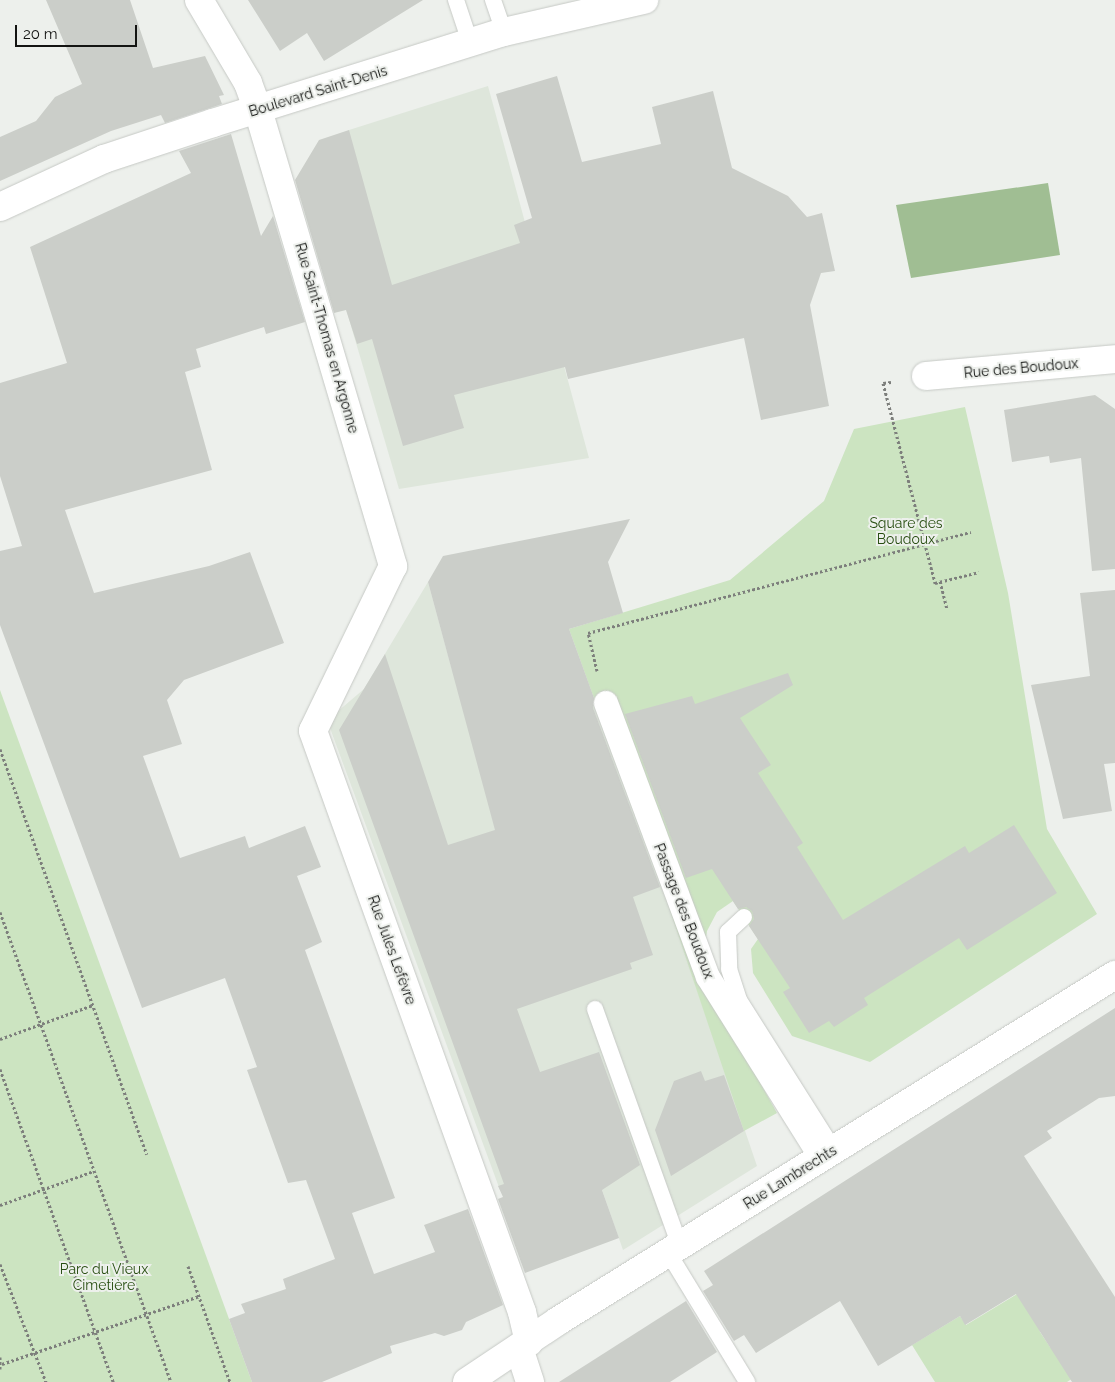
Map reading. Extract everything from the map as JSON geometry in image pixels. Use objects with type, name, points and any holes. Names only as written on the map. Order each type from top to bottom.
[{"type":"street","name":"Rue Saint-Thomas en Argonne","points":[[199,0],[248,83],[258,110],[393,566]]},
{"type":"street","name":"Boulevard Saint-Denis","points":[[0,207],[104,159],[470,42],[504,32],[644,0]]},
{"type":"street","name":"Rue des Boudoux","points":[[926,376],[1115,359]]},
{"type":"street","name":"Rue Jules Lefèvre","points":[[393,566],[313,731],[522,1312],[524,1345],[530,1382]]},
{"type":"street","name":"Passage des Boudoux","points":[[606,703],[708,977],[827,1153]]},
{"type":"street","name":"Rue Lambrechts","points":[[467,1382],[827,1153],[1115,975]]},
{"type":"lane","points":[[456,0],[470,42]]},
{"type":"lane","points":[[493,0],[504,32]]},
{"type":"lane","points":[[744,917],[728,932],[729,969],[736,992],[827,1153]]},
{"type":"lane","points":[[595,1009],[675,1250],[747,1382]]},
{"type":"path","points":[[893,422],[935,583],[978,572]]},
{"type":"path","points":[[606,703],[588,634],[971,532]]},
{"type":"path","points":[[940,581],[947,609]]},
{"type":"path","points":[[0,749],[147,1154]]},
{"type":"path","points":[[0,912],[171,1382]]},
{"type":"path","points":[[0,1039],[93,1005]]},
{"type":"path","points":[[0,1069],[113,1382]]},
{"type":"path","points":[[0,1205],[94,1171]]},
{"type":"path","points":[[0,1264],[46,1382]]},
{"type":"path","points":[[188,1266],[230,1382]]},
{"type":"path","points":[[2,1364],[199,1296]]},
{"type":"path","points":[[0,1357],[2,1364],[0,1369]]},
{"type":"shaded area","points":[[488,86],[589,458],[399,489],[304,166],[349,130]]},
{"type":"shaded area","points":[[1048,183],[1060,255],[911,278],[896,205]]},
{"type":"shaded area","points":[[428,582],[452,670],[569,629],[662,887],[757,1166],[623,1250],[600,1184],[500,1190],[330,728],[337,712],[364,689]]},
{"type":"green space","name":"Square des Boudoux","points":[[965,407],[1008,593],[1047,829],[1097,914],[870,1062],[792,1036],[753,973],[751,949],[758,939],[733,901],[717,912],[707,931],[704,951],[717,1005],[777,1113],[744,1131],[662,887],[569,629],[730,580],[824,501],[854,429]]},
{"type":"green space","name":"Parc du Vieux Cimetière","points":[[0,690],[252,1382],[0,1382]]},
{"type":"green space","points":[[1032,1285],[1040,1332],[1050,1347],[1085,1370],[1067,1382],[935,1382],[912,1345],[960,1316],[966,1325]]},
{"type":"building","points":[[46,0],[130,0],[153,68],[205,56],[224,95],[219,96],[222,104],[165,123],[161,115],[111,131],[0,181],[0,137],[36,121],[55,97],[82,84]]},
{"type":"building","points":[[248,0],[423,0],[324,61],[307,33],[280,51]]},
{"type":"building","points":[[557,76],[582,162],[661,144],[652,107],[713,91],[732,168],[788,196],[807,217],[822,213],[835,271],[821,273],[810,305],[829,406],[761,420],[744,338],[568,379],[565,367],[454,395],[464,428],[403,446],[372,339],[357,344],[346,310],[334,313],[295,180],[319,140],[349,130],[392,285],[520,243],[514,225],[532,218],[496,94]]},
{"type":"building","points":[[231,134],[261,236],[273,216],[305,322],[266,334],[264,327],[196,349],[201,367],[185,372],[212,470],[65,510],[94,593],[209,566],[250,552],[284,643],[184,680],[167,700],[182,744],[143,756],[180,858],[245,836],[249,848],[305,826],[321,867],[297,876],[322,942],[305,950],[395,1198],[352,1213],[374,1274],[435,1252],[424,1225],[468,1209],[503,1305],[466,1322],[462,1330],[444,1336],[435,1333],[390,1346],[392,1353],[322,1382],[252,1382],[229,1319],[245,1313],[241,1304],[286,1289],[283,1279],[335,1259],[306,1180],[288,1183],[247,1070],[257,1067],[225,978],[142,1008],[0,625],[0,551],[22,546],[0,476],[0,383],[67,363],[30,247],[191,173],[179,151]]},
{"type":"building","points":[[1095,395],[1115,409],[1115,569],[1092,571],[1081,458],[1050,463],[1049,456],[1012,462],[1004,410]]},
{"type":"building","points":[[630,519],[608,562],[623,613],[569,629],[594,698],[593,708],[660,887],[633,897],[653,955],[630,963],[632,969],[517,1009],[540,1072],[599,1052],[640,1165],[602,1190],[619,1238],[525,1273],[498,1199],[503,1197],[498,1186],[504,1184],[339,730],[385,654],[448,845],[495,830],[428,582],[443,556]]},
{"type":"building","points":[[1115,590],[1115,763],[1104,764],[1112,811],[1063,819],[1031,685],[1090,676],[1080,593]]},
{"type":"building","points":[[788,673],[793,685],[740,718],[771,765],[758,773],[803,843],[797,847],[843,920],[965,846],[969,853],[1014,825],[1057,893],[967,950],[959,938],[864,998],[868,1005],[834,1027],[829,1021],[809,1033],[783,992],[790,988],[749,926],[754,919],[752,911],[746,907],[738,909],[712,869],[686,878],[625,714],[692,696],[695,704]]},
{"type":"building","points":[[1115,1008],[1115,1096],[1099,1098],[1047,1131],[1052,1138],[1024,1156],[1115,1297],[1115,1382],[1072,1382],[1016,1294],[965,1325],[960,1316],[878,1366],[840,1301],[756,1353],[744,1335],[734,1341],[703,1291],[713,1285],[704,1271]]},
{"type":"building","points":[[701,1071],[705,1081],[724,1075],[744,1131],[671,1176],[655,1130],[674,1081]]},
{"type":"building","points":[[686,1301],[717,1352],[670,1382],[559,1382]]}]
